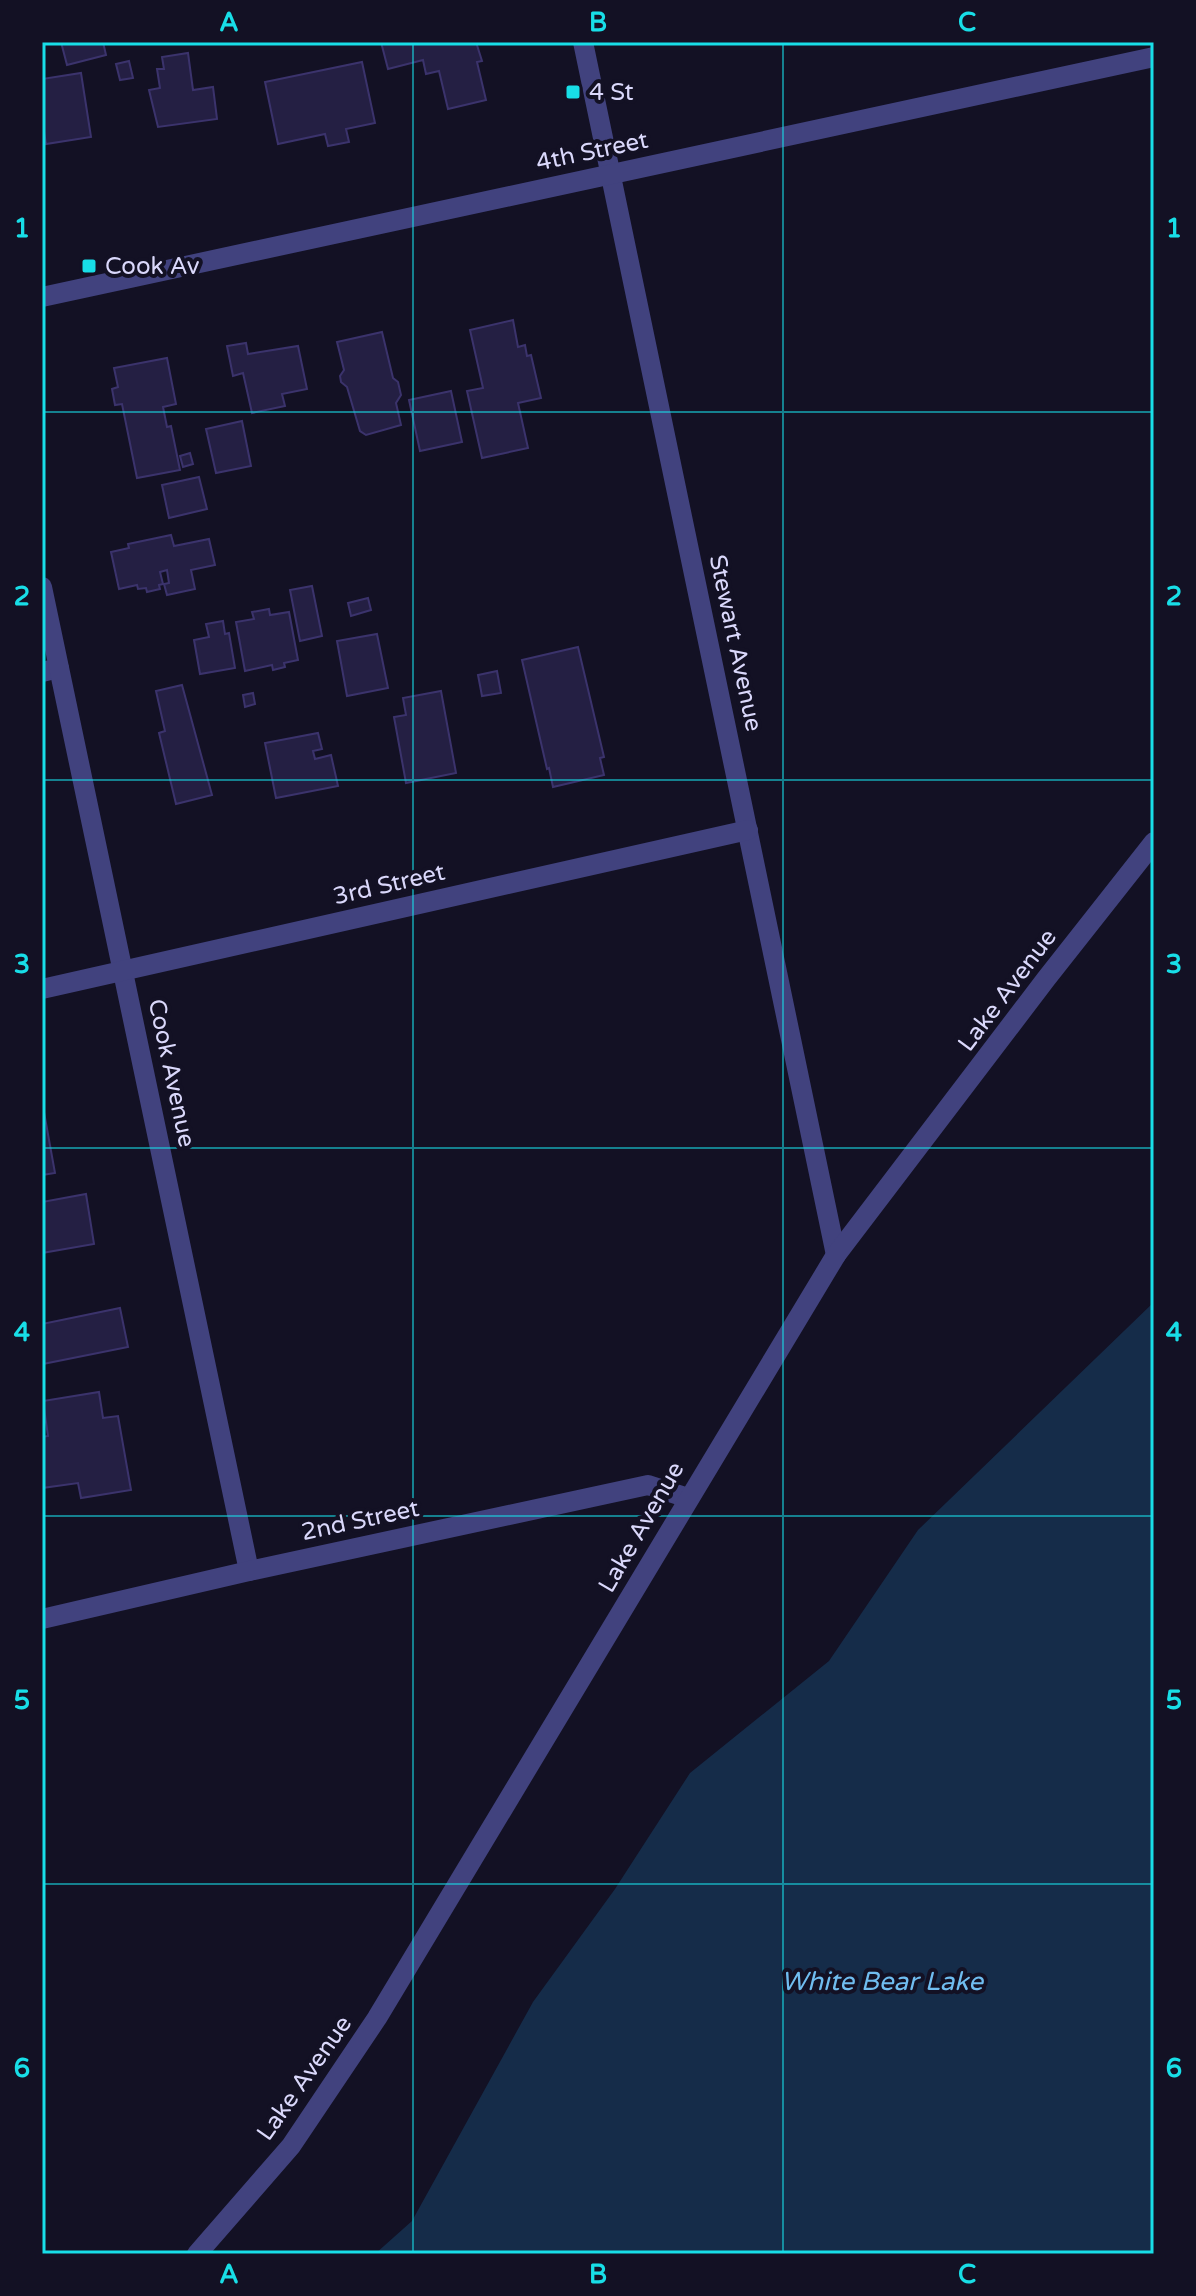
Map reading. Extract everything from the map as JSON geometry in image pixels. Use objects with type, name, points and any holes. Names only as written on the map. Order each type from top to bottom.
[{"type":"street","name":"Stewart Avenue","points":[[583,42],[836,1255]]},
{"type":"street","name":"4th Street","points":[[42,297],[1154,57]]},
{"type":"street","name":"Cook Avenue","points":[[42,587],[51,670],[124,971],[249,1571]]},
{"type":"street","name":"3rd Street","points":[[42,989],[748,830]]},
{"type":"street","name":"Lake Avenue","points":[[197,2254],[291,2146],[377,2018],[836,1255],[1154,842]]},
{"type":"street","name":"2nd Street","points":[[42,1619],[648,1485],[688,1498]]},
{"type":"water","name":"White Bear Lake","points":[[1154,1302],[1154,2254],[375,2254],[412,2221],[533,2002],[615,1889],[690,1773],[829,1661],[918,1530]]},
{"type":"building","points":[[61,42],[103,42],[106,55],[67,65]]},
{"type":"building","points":[[381,42],[476,42],[482,61],[477,62],[486,100],[448,109],[439,71],[426,74],[423,60],[388,69]]},
{"type":"building","points":[[188,53],[193,90],[213,87],[217,119],[158,127],[149,90],[160,88],[157,69],[164,69],[162,57]]},
{"type":"building","points":[[129,61],[133,78],[120,80],[116,64]]},
{"type":"building","points":[[362,62],[375,123],[346,129],[349,142],[328,146],[325,134],[278,144],[265,82]]},
{"type":"building","points":[[81,73],[91,137],[46,144],[42,119],[42,79]]},
{"type":"building","points":[[513,320],[518,347],[525,345],[527,356],[531,355],[541,398],[518,403],[528,448],[482,458],[467,391],[483,388],[470,330]]},
{"type":"building","points":[[382,332],[393,378],[398,382],[401,395],[396,403],[401,425],[366,435],[360,431],[347,387],[341,382],[340,376],[344,370],[337,342]]},
{"type":"building","points":[[246,343],[248,354],[298,346],[307,389],[282,394],[285,406],[252,413],[243,373],[233,376],[227,346]]},
{"type":"building","points":[[167,358],[176,404],[163,407],[167,427],[171,426],[180,470],[137,478],[122,404],[115,405],[112,389],[118,387],[114,368]]},
{"type":"building","points":[[451,391],[462,442],[420,451],[409,400]]},
{"type":"building","points":[[242,421],[251,466],[216,473],[206,429]]},
{"type":"building","points":[[190,453],[193,464],[183,467],[180,456]]},
{"type":"building","points":[[199,477],[207,509],[169,518],[162,485]]},
{"type":"building","points":[[171,535],[174,546],[209,539],[215,565],[191,570],[195,589],[167,595],[164,584],[169,583],[167,570],[160,572],[163,584],[159,585],[160,589],[147,592],[146,588],[138,589],[137,585],[119,589],[111,552],[129,548],[128,544]]},
{"type":"building","points":[[312,586],[322,636],[300,641],[290,590]]},
{"type":"building","points":[[368,598],[371,610],[351,616],[348,603]]},
{"type":"building","points":[[269,609],[270,615],[289,612],[298,660],[284,663],[285,667],[273,670],[272,665],[245,671],[236,622],[254,619],[252,612]]},
{"type":"building","points":[[223,621],[225,634],[229,633],[235,668],[200,674],[194,640],[209,637],[206,624]]},
{"type":"building","points":[[377,634],[388,688],[347,696],[337,641]]},
{"type":"building","points":[[578,647],[604,757],[600,758],[604,775],[553,787],[522,660]]},
{"type":"building","points":[[497,671],[501,693],[482,696],[478,675]]},
{"type":"building","points":[[182,685],[212,795],[176,804],[159,733],[165,731],[156,691]]},
{"type":"building","points":[[441,691],[456,773],[406,783],[394,717],[406,715],[403,698]]},
{"type":"building","points":[[253,693],[255,704],[245,707],[243,695]]},
{"type":"building","points":[[318,733],[322,749],[313,751],[315,759],[331,755],[338,786],[276,798],[265,743]]},
{"type":"building","points":[[42,1101],[55,1173],[42,1175]]},
{"type":"building","points":[[86,1194],[94,1244],[42,1253],[42,1202]]},
{"type":"building","points":[[120,1308],[128,1347],[43,1364],[42,1324]]},
{"type":"building","points":[[99,1392],[103,1418],[118,1416],[131,1490],[81,1498],[78,1483],[42,1488],[42,1437],[48,1436],[43,1401]]},
{"type":"place","name":"4 St","points":[[573,92]]},
{"type":"place","name":"Cook Av","points":[[89,266]]}]
